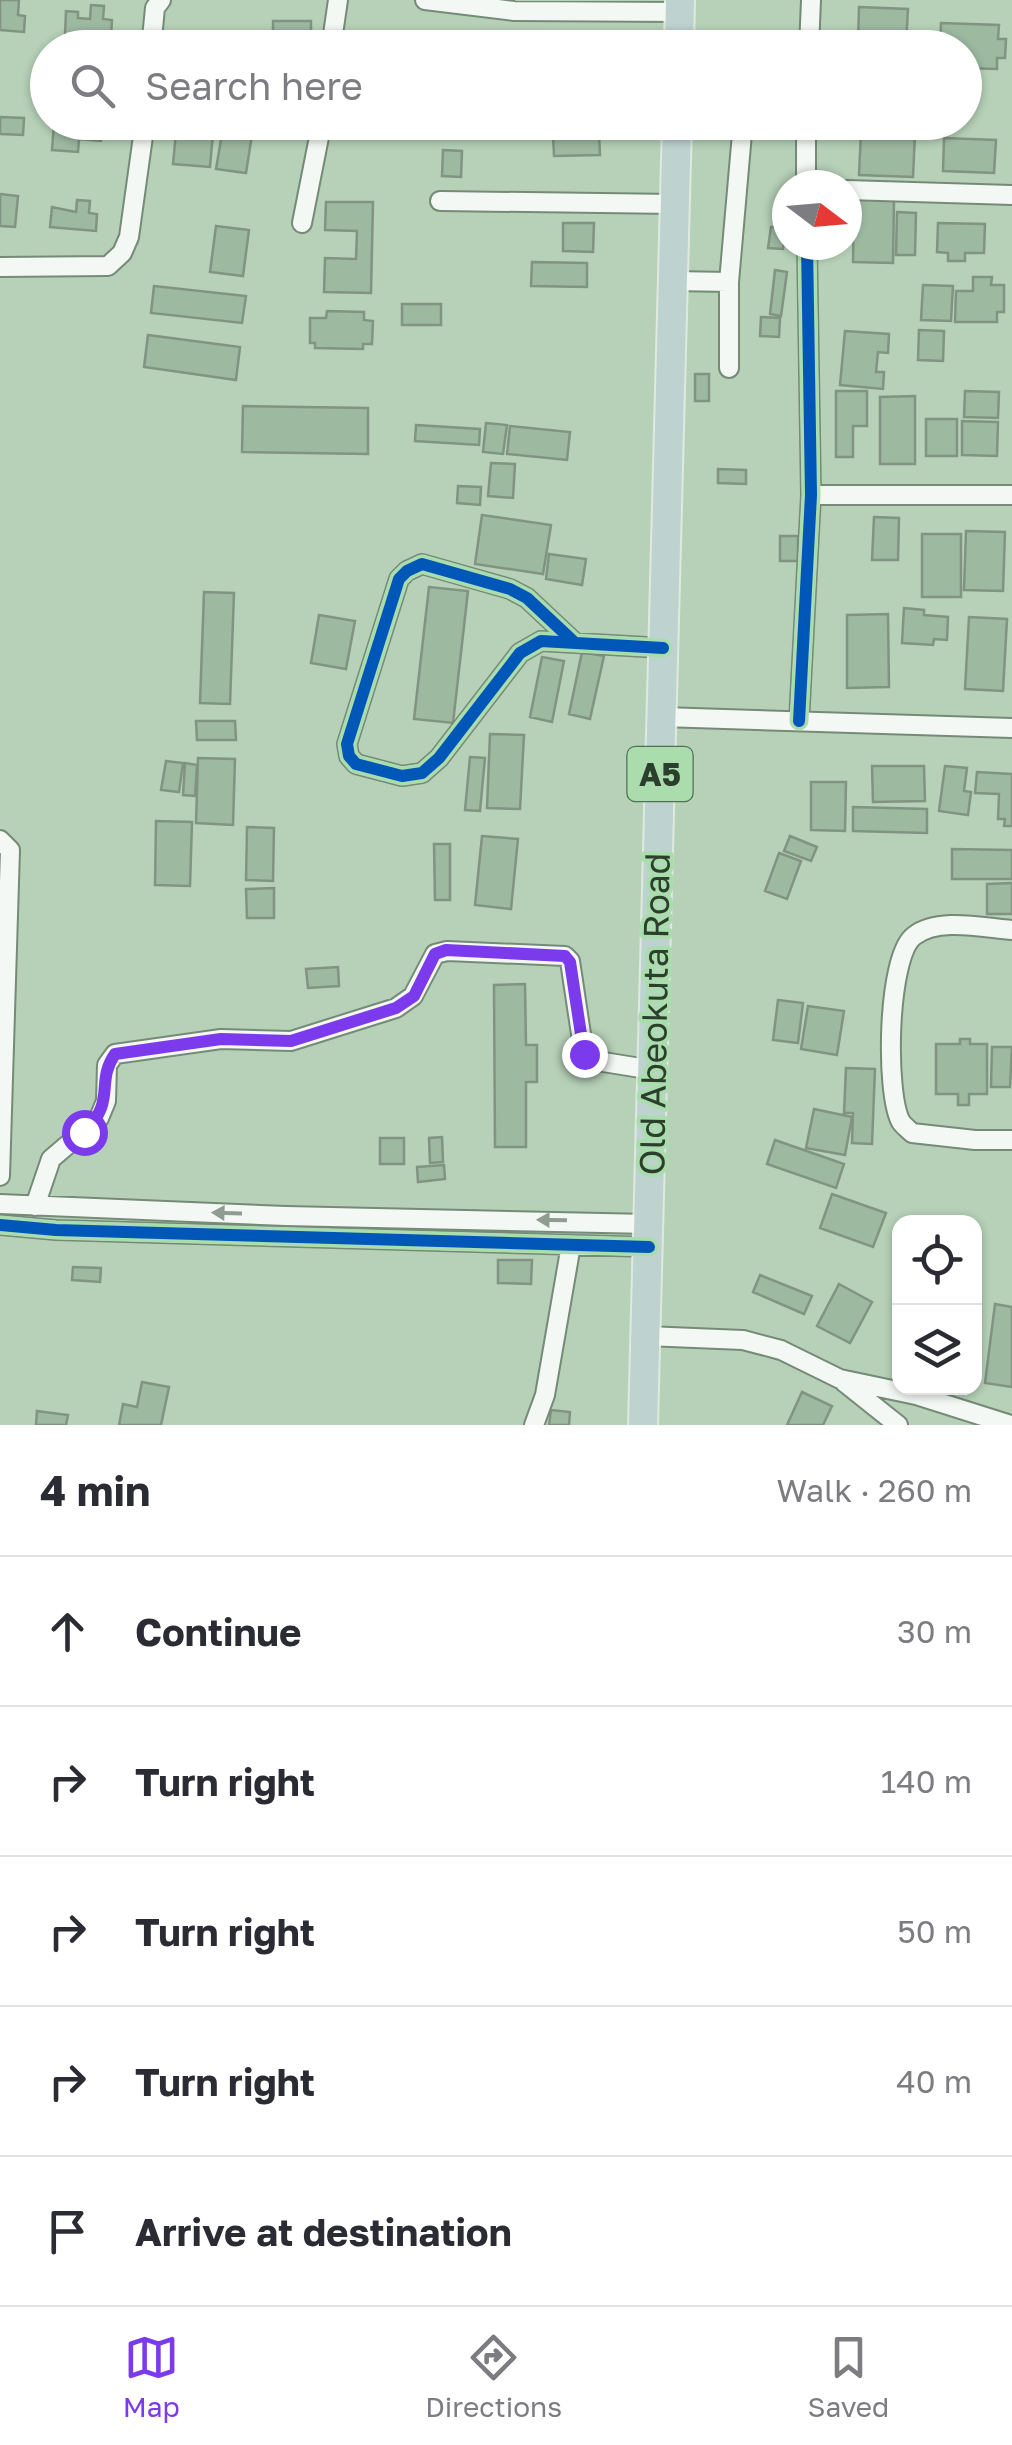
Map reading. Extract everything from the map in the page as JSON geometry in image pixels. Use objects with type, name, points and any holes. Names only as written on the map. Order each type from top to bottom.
[{"type":"highway","name":"Old Abeokuta Road","points":[[643,1425],[677,140]]},
{"type":"street","points":[[153,30],[155,8],[162,0]]},
{"type":"street","points":[[334,30],[338,0]]},
{"type":"street","points":[[425,0],[514,11],[680,6]]},
{"type":"street","points":[[811,30],[812,0]]},
{"type":"street","points":[[0,267],[108,266],[122,253],[129,237],[142,140]]},
{"type":"street","points":[[302,224],[318,140]]},
{"type":"street","points":[[729,368],[730,282],[742,140]]},
{"type":"street","points":[[806,140],[806,170]]},
{"type":"street","points":[[862,190],[1012,195]]},
{"type":"street","points":[[440,201],[675,204]]},
{"type":"street","points":[[799,721],[811,495],[807,260]]},
{"type":"street","points":[[673,281],[730,282]]},
{"type":"street","points":[[811,495],[1012,494]]},
{"type":"street","points":[[575,643],[527,598],[510,589],[422,564],[407,570],[399,579],[348,744],[349,756],[356,764],[402,776],[422,773],[439,758],[520,653],[541,641],[575,643],[663,648]]},
{"type":"street","points":[[662,717],[1012,728]]},
{"type":"street","points":[[0,840],[10,850],[0,1176]]},
{"type":"street","points":[[1012,930],[944,926],[912,937],[903,950],[890,1016],[900,1120],[912,1133],[1012,1140]]},
{"type":"street","points":[[34,1206],[50,1160],[99,1118],[106,1100],[107,1066],[115,1054],[221,1039],[291,1041],[396,1008],[414,996],[435,954],[446,950],[565,956],[570,962],[584,1054],[591,1060],[653,1070]]},
{"type":"street","points":[[0,1204],[649,1236]]},
{"type":"street","points":[[0,1225],[56,1230],[571,1245],[649,1236]]},
{"type":"street","points":[[534,1425],[544,1395],[571,1245]]},
{"type":"street","points":[[646,1336],[743,1340],[781,1350],[840,1378],[916,1394],[1011,1425]]},
{"type":"street","points":[[840,1378],[898,1425]]},
{"type":"building","points":[[0,0],[19,0],[18,15],[25,16],[24,32],[0,30]]},
{"type":"building","points":[[91,5],[104,6],[103,19],[112,20],[111,30],[65,30],[66,11],[90,19]]},
{"type":"building","points":[[859,7],[908,9],[907,30],[858,30]]},
{"type":"building","points":[[273,21],[311,21],[311,30],[273,30]]},
{"type":"building","points":[[941,23],[999,25],[998,39],[1006,39],[1005,58],[997,58],[997,69],[982,69],[982,30],[941,30]]},
{"type":"building","points":[[0,117],[24,118],[23,135],[0,134]]},
{"type":"building","points":[[53,140],[79,140],[78,152],[52,150]]},
{"type":"building","points":[[175,140],[212,140],[210,167],[173,164]]},
{"type":"building","points":[[221,140],[251,140],[246,173],[216,169]]},
{"type":"building","points":[[553,140],[599,140],[600,155],[554,156]]},
{"type":"building","points":[[861,140],[915,140],[913,177],[862,175]]},
{"type":"building","points":[[944,140],[996,140],[994,173],[943,171]]},
{"type":"building","points":[[443,150],[462,151],[461,177],[442,176]]},
{"type":"building","points":[[0,194],[18,196],[15,227],[0,226]]},
{"type":"building","points":[[862,198],[894,199],[893,263],[853,262],[862,260]]},
{"type":"building","points":[[77,200],[90,201],[89,213],[97,214],[96,231],[50,227],[52,207],[76,212]]},
{"type":"building","points":[[326,202],[373,202],[371,293],[324,292],[325,258],[356,259],[357,231],[325,230]]},
{"type":"building","points":[[897,212],[916,213],[915,255],[896,255]]},
{"type":"building","points":[[563,223],[594,223],[593,252],[563,251]]},
{"type":"building","points":[[938,223],[985,224],[984,253],[965,253],[965,261],[948,261],[948,253],[937,252]]},
{"type":"building","points":[[216,226],[249,230],[243,276],[210,272]]},
{"type":"building","points":[[532,262],[587,263],[587,287],[531,286]]},
{"type":"building","points":[[775,270],[787,272],[781,316],[770,314]]},
{"type":"building","points":[[973,277],[992,277],[991,285],[1004,285],[1004,312],[997,312],[997,322],[955,322],[956,291],[973,291]]},
{"type":"building","points":[[923,285],[953,286],[951,321],[921,320]]},
{"type":"building","points":[[154,286],[246,296],[242,323],[151,313]]},
{"type":"building","points":[[402,304],[441,304],[441,325],[402,325]]},
{"type":"building","points":[[327,311],[364,312],[364,320],[373,321],[372,344],[363,344],[363,349],[315,348],[315,343],[310,343],[310,318],[326,318]]},
{"type":"building","points":[[761,317],[780,318],[779,337],[760,336]]},
{"type":"building","points":[[919,330],[944,331],[943,361],[918,360]]},
{"type":"building","points":[[845,331],[889,334],[888,353],[878,352],[876,372],[884,372],[883,389],[840,385]]},
{"type":"building","points":[[148,335],[240,347],[236,380],[144,367]]},
{"type":"building","points":[[695,374],[709,374],[709,401],[695,401]]},
{"type":"building","points":[[836,391],[867,391],[867,426],[853,426],[853,457],[836,457]]},
{"type":"building","points":[[965,391],[999,392],[998,418],[964,417]]},
{"type":"building","points":[[915,396],[915,464],[880,464],[880,397]]},
{"type":"building","points":[[243,406],[368,408],[368,454],[242,452]]},
{"type":"building","points":[[926,419],[957,419],[957,456],[926,456]]},
{"type":"building","points":[[962,421],[998,422],[997,456],[962,455]]},
{"type":"building","points":[[486,423],[507,425],[503,454],[483,452]]},
{"type":"building","points":[[416,425],[480,429],[479,445],[415,441]]},
{"type":"building","points":[[510,426],[570,432],[567,460],[507,454]]},
{"type":"building","points":[[491,463],[515,464],[513,498],[488,496]]},
{"type":"building","points":[[718,469],[746,470],[746,484],[718,483]]},
{"type":"building","points":[[458,486],[481,487],[480,505],[457,503]]},
{"type":"building","points":[[482,515],[551,525],[543,574],[475,564]]},
{"type":"building","points":[[874,517],[899,518],[898,560],[872,560]]},
{"type":"building","points":[[966,531],[1005,532],[1003,591],[964,590]]},
{"type":"building","points":[[922,534],[961,534],[961,597],[922,597]]},
{"type":"building","points":[[780,536],[798,536],[798,561],[780,561]]},
{"type":"building","points":[[549,554],[586,559],[582,585],[546,579]]},
{"type":"building","points":[[429,587],[468,591],[453,723],[414,719]]},
{"type":"building","points":[[204,592],[234,593],[230,704],[200,703]]},
{"type":"building","points":[[904,608],[948,617],[947,640],[934,639],[933,645],[902,643]]},
{"type":"building","points":[[888,614],[889,687],[847,688],[847,615]]},
{"type":"building","points":[[319,615],[355,621],[346,669],[311,663]]},
{"type":"building","points":[[969,617],[1007,619],[1003,691],[965,689]]},
{"type":"building","points":[[582,652],[604,656],[590,719],[569,714]]},
{"type":"building","points":[[542,657],[564,661],[552,722],[530,717]]},
{"type":"building","points":[[196,721],[235,721],[236,740],[197,740]]},
{"type":"building","points":[[490,734],[524,735],[520,809],[487,808]]},
{"type":"building","points":[[470,757],[485,758],[480,811],[465,810]]},
{"type":"building","points":[[198,758],[235,759],[233,825],[196,823]]},
{"type":"building","points":[[166,761],[183,763],[179,792],[161,790]]},
{"type":"building","points":[[185,763],[197,765],[195,796],[183,795]]},
{"type":"building","points":[[872,766],[924,766],[925,801],[873,802]]},
{"type":"building","points":[[945,766],[967,768],[964,791],[971,792],[968,815],[939,811]]},
{"type":"building","points":[[977,772],[1012,774],[1012,826],[1004,826],[1005,819],[998,819],[999,794],[975,793]]},
{"type":"building","points":[[811,782],[846,782],[845,831],[811,830]]},
{"type":"building","points":[[853,807],[927,809],[927,833],[853,831]]},
{"type":"building","points":[[156,821],[192,822],[190,886],[155,885]]},
{"type":"building","points":[[247,827],[274,828],[273,881],[246,880]]},
{"type":"building","points":[[482,836],[518,839],[511,909],[475,905]]},
{"type":"building","points":[[790,836],[817,847],[811,861],[784,851]]},
{"type":"building","points":[[434,844],[450,844],[450,900],[435,900]]},
{"type":"building","points":[[952,849],[1012,850],[1012,879],[952,879]]},
{"type":"building","points":[[779,853],[801,861],[787,899],[765,891]]},
{"type":"building","points":[[1012,883],[1012,914],[987,914],[987,884]]},
{"type":"building","points":[[274,888],[274,918],[247,918],[246,889]]},
{"type":"building","points":[[338,967],[339,986],[308,988],[306,969]]},
{"type":"building","points":[[525,984],[526,1045],[537,1045],[537,1082],[526,1082],[526,1147],[495,1147],[494,985]]},
{"type":"building","points":[[778,1000],[803,1003],[798,1043],[773,1040]]},
{"type":"building","points":[[808,1006],[844,1011],[837,1055],[801,1049]]},
{"type":"building","points":[[960,1039],[970,1039],[970,1044],[987,1044],[987,1094],[969,1094],[969,1105],[958,1105],[958,1094],[936,1094],[936,1044],[960,1044]]},
{"type":"building","points":[[992,1047],[1012,1047],[1010,1087],[991,1087]]},
{"type":"building","points":[[846,1068],[875,1069],[872,1144],[852,1143],[853,1113],[844,1113]]},
{"type":"building","points":[[814,1109],[852,1117],[845,1155],[806,1148]]},
{"type":"building","points":[[442,1137],[443,1162],[430,1163],[429,1138]]},
{"type":"building","points":[[380,1138],[404,1138],[404,1164],[380,1164]]},
{"type":"building","points":[[775,1140],[844,1164],[836,1188],[767,1164]]},
{"type":"building","points":[[444,1165],[445,1179],[418,1182],[417,1167]]},
{"type":"building","points":[[832,1194],[886,1213],[873,1247],[820,1228]]},
{"type":"building","points":[[498,1260],[532,1260],[531,1284],[498,1283]]},
{"type":"building","points":[[73,1267],[101,1268],[100,1282],[72,1280]]},
{"type":"building","points":[[760,1275],[812,1296],[804,1314],[753,1292]]},
{"type":"building","points":[[839,1284],[872,1302],[850,1343],[817,1326]]},
{"type":"building","points":[[995,1304],[1012,1307],[1012,1387],[985,1383]]},
{"type":"building","points":[[142,1382],[169,1387],[161,1425],[119,1425],[123,1404],[137,1407]]},
{"type":"building","points":[[802,1392],[832,1406],[823,1425],[787,1425]]},
{"type":"building","points":[[551,1410],[570,1412],[569,1425],[549,1425]]},
{"type":"building","points":[[37,1411],[68,1415],[66,1425],[36,1425]]},
{"type":"cycle path","points":[[799,721],[811,495],[807,260]]},
{"type":"cycle path","points":[[575,643],[527,598],[510,589],[422,564],[407,571],[399,579],[347,744],[349,756],[356,764],[402,776],[422,773],[439,758],[520,653],[541,641],[663,648]]},
{"type":"cycle path","points":[[0,1225],[56,1230],[649,1247]]},
{"type":"route","points":[[84,1132],[99,1118],[106,1100],[107,1066],[115,1054],[221,1039],[291,1041],[396,1008],[414,996],[435,954],[446,950],[565,956],[570,962],[584,1054]]}]
